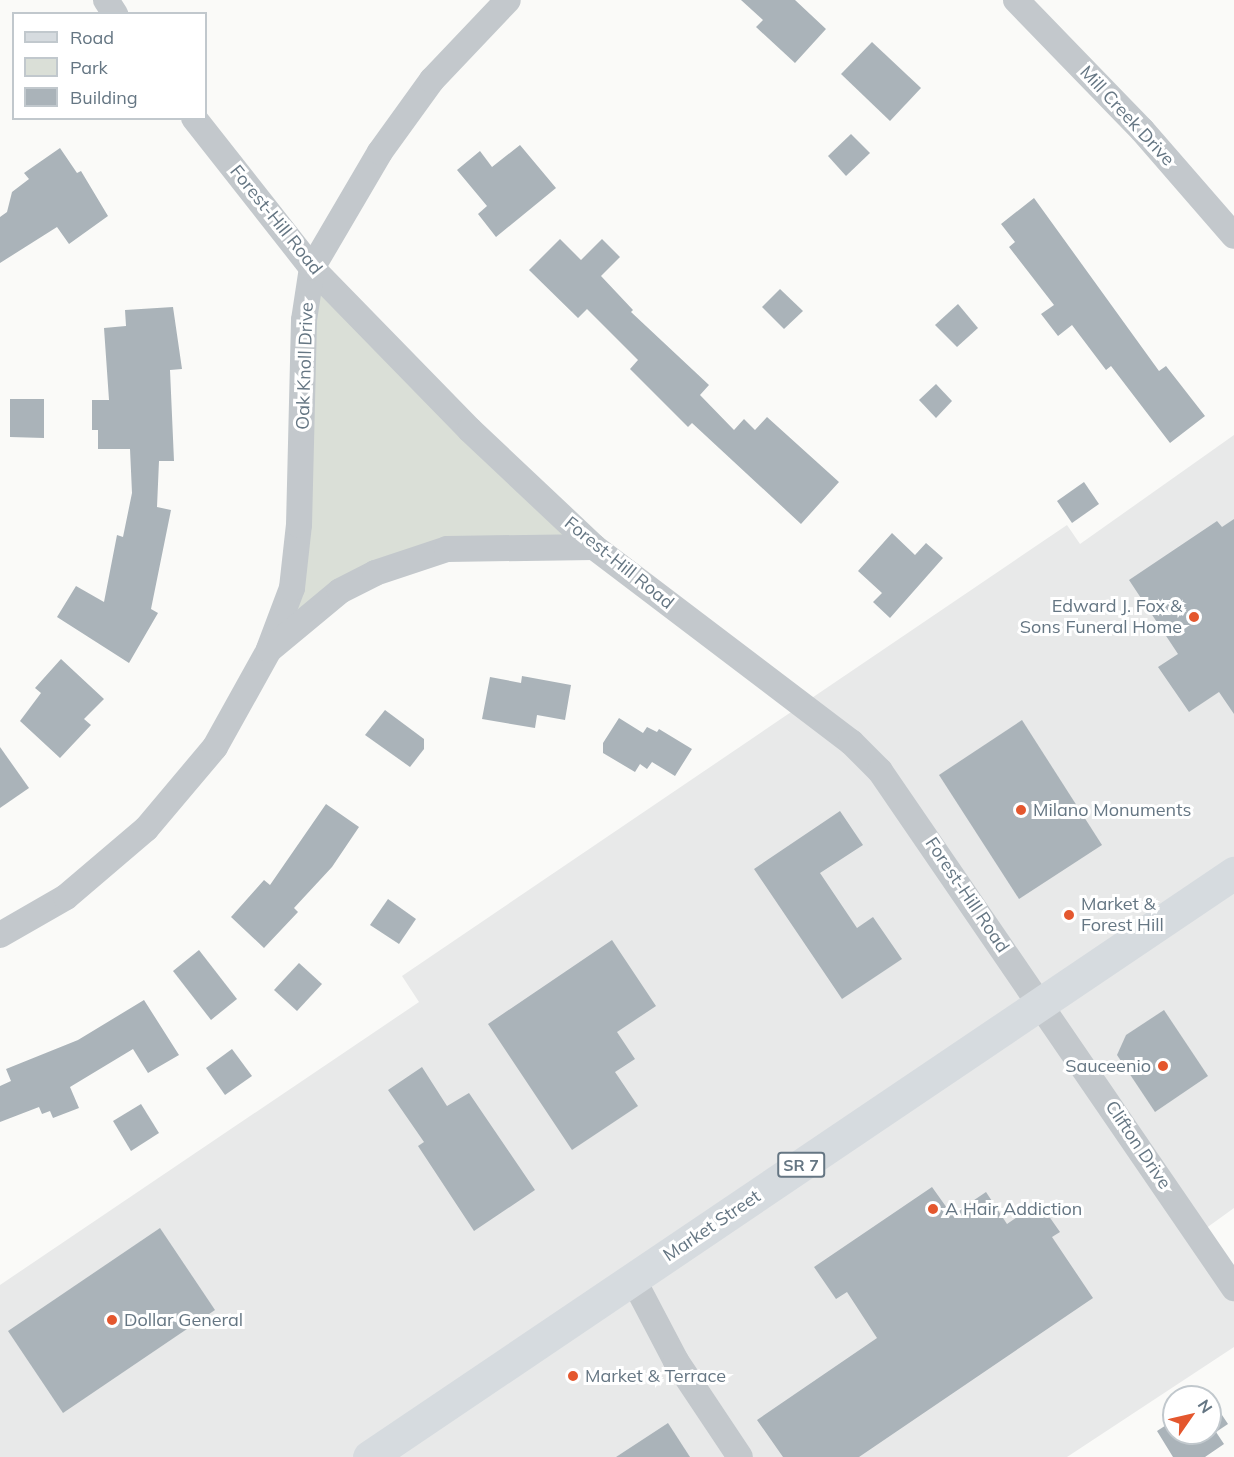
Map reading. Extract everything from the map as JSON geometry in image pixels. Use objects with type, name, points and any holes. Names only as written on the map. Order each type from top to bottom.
[{"type":"main road","name":"Market Street","points":[[369,1457],[1234,873]]},
{"type":"street","name":"Oak Knoll Drive","points":[[0,935],[66,897],[149,826],[215,747],[269,650],[292,588],[299,525],[304,320],[312,268],[380,152],[426,89],[508,0]]},
{"type":"street","name":"Mill Creek Drive","points":[[1016,0],[1142,130],[1234,236]]},
{"type":"street","name":"Forest-Hill Road","points":[[196,120],[312,268],[470,430],[594,547],[851,742],[873,764],[900,797],[1041,1003]]},
{"type":"street","name":"Oak Knoll Drive","points":[[269,650],[340,591],[410,559],[479,546],[594,547]]},
{"type":"street","name":"Clifton Drive","points":[[1041,1003],[1234,1288]]},
{"type":"street","points":[[633,1279],[676,1361],[740,1457]]},
{"type":"shaded area","points":[[1234,435],[1234,1208],[1198,1234],[1234,1288],[1234,1347],[1176,1385],[1162,1385],[1162,1394],[1067,1457],[0,1457],[0,1285],[419,1002],[402,976],[1067,525],[1080,544]]},
{"type":"green space","points":[[312,268],[594,547],[410,559],[269,650],[292,588]]},
{"type":"building","points":[[741,0],[795,0],[826,29],[795,63],[756,27],[763,20]]},
{"type":"building","points":[[872,42],[921,88],[890,121],[841,74]]},
{"type":"building","points":[[851,134],[870,153],[846,176],[828,156]]},
{"type":"building","points":[[520,145],[556,188],[496,237],[478,214],[487,206],[457,170],[480,151],[492,167]]},
{"type":"building","points":[[60,148],[77,173],[81,171],[108,216],[69,244],[57,227],[0,263],[0,217],[7,212],[12,192],[29,179],[24,173]]},
{"type":"building","points":[[1034,198],[1159,371],[1166,366],[1205,416],[1170,443],[1111,366],[1106,370],[1072,325],[1058,336],[1041,314],[1054,305],[1009,247],[1015,242],[1001,224]]},
{"type":"building","points":[[560,239],[581,260],[602,239],[620,257],[601,276],[633,310],[631,312],[709,385],[700,395],[734,430],[744,419],[755,430],[767,417],[839,482],[801,524],[692,423],[688,427],[630,369],[638,360],[587,309],[578,318],[529,270]]},
{"type":"building","points":[[780,289],[803,311],[784,329],[762,307]]},
{"type":"building","points":[[958,304],[978,328],[957,347],[935,325]]},
{"type":"building","points":[[173,307],[182,369],[170,370],[174,461],[159,461],[157,507],[171,510],[151,609],[158,613],[129,663],[57,617],[76,586],[104,602],[117,535],[123,537],[132,493],[130,449],[98,449],[98,430],[92,430],[92,400],[109,400],[104,328],[126,326],[125,310]]},
{"type":"building","points":[[936,384],[952,401],[936,418],[919,400]]},
{"type":"building","points":[[10,399],[44,399],[44,438],[10,437]]},
{"type":"building","points":[[1084,482],[1099,504],[1072,523],[1057,501]]},
{"type":"building","name":"Edward J. Fox & Sons Funeral Home","points":[[1234,519],[1234,714],[1219,692],[1189,712],[1158,667],[1178,654],[1129,580],[1217,521],[1222,527]]},
{"type":"building","points":[[892,533],[915,555],[926,543],[943,558],[890,618],[873,602],[882,593],[858,571]]},
{"type":"building","points":[[61,659],[104,699],[84,719],[91,725],[60,758],[20,721],[41,693],[35,688]]},
{"type":"building","points":[[522,676],[571,685],[565,720],[537,715],[535,728],[482,719],[490,677],[521,683]]},
{"type":"building","points":[[385,710],[424,739],[424,749],[410,767],[365,735]]},
{"type":"building","points":[[619,718],[643,733],[647,727],[657,732],[659,729],[692,749],[675,776],[652,762],[647,769],[640,764],[635,772],[603,753],[603,743]]},
{"type":"building","name":"Milano Monuments","points":[[1022,720],[1102,845],[1019,899],[939,775]]},
{"type":"building","points":[[0,747],[29,788],[0,808]]},
{"type":"building","points":[[326,804],[359,827],[332,867],[294,908],[298,912],[264,948],[231,917],[264,880],[270,885]]},
{"type":"building","points":[[840,811],[863,845],[820,873],[857,928],[873,917],[902,959],[842,999],[754,869]]},
{"type":"building","points":[[388,899],[416,919],[399,944],[370,925]]},
{"type":"building","points":[[612,940],[656,1006],[617,1032],[635,1059],[615,1072],[638,1106],[572,1150],[488,1024]]},
{"type":"building","points":[[199,950],[237,999],[211,1020],[173,971]]},
{"type":"building","points":[[299,963],[322,984],[297,1011],[274,990]]},
{"type":"building","points":[[144,1000],[179,1055],[148,1073],[133,1049],[70,1087],[79,1108],[53,1118],[50,1111],[42,1114],[39,1107],[0,1122],[0,1086],[11,1081],[6,1069],[78,1040]]},
{"type":"building","name":"Sauceenio","points":[[1164,1010],[1208,1076],[1155,1112],[1117,1055],[1126,1035]]},
{"type":"building","points":[[232,1049],[252,1076],[225,1095],[206,1068]]},
{"type":"building","points":[[422,1067],[447,1106],[469,1093],[535,1190],[474,1231],[418,1146],[424,1142],[388,1090]]},
{"type":"building","points":[[141,1104],[159,1133],[131,1151],[113,1121]]},
{"type":"building","points":[[932,1187],[952,1215],[986,1192],[1007,1224],[1039,1202],[1060,1232],[1052,1237],[1093,1298],[859,1457],[783,1457],[757,1420],[877,1338],[847,1292],[836,1299],[814,1267]]},
{"type":"building","name":"Dollar General","points":[[160,1228],[215,1310],[63,1413],[8,1331]]},
{"type":"building","points":[[1222,1415],[1228,1424],[1222,1428]]},
{"type":"building","points":[[668,1423],[690,1457],[616,1457]]},
{"type":"building","points":[[1162,1428],[1162,1439],[1157,1431]]},
{"type":"building","points":[[1222,1441],[1224,1444],[1205,1457],[1173,1457],[1166,1445],[1222,1445]]},
{"type":"place","name":"Edward J. Fox & Sons Funeral Home","points":[[1194,617]]},
{"type":"place","name":"Milano Monuments","points":[[1021,810]]},
{"type":"place","name":"Market & Forest Hill","points":[[1069,915]]},
{"type":"place","name":"Sauceenio","points":[[1163,1066]]},
{"type":"place","name":"A Hair Addiction","points":[[933,1209]]},
{"type":"place","name":"Dollar General","points":[[112,1320]]},
{"type":"place","name":"Market & Terrace","points":[[573,1376]]}]
